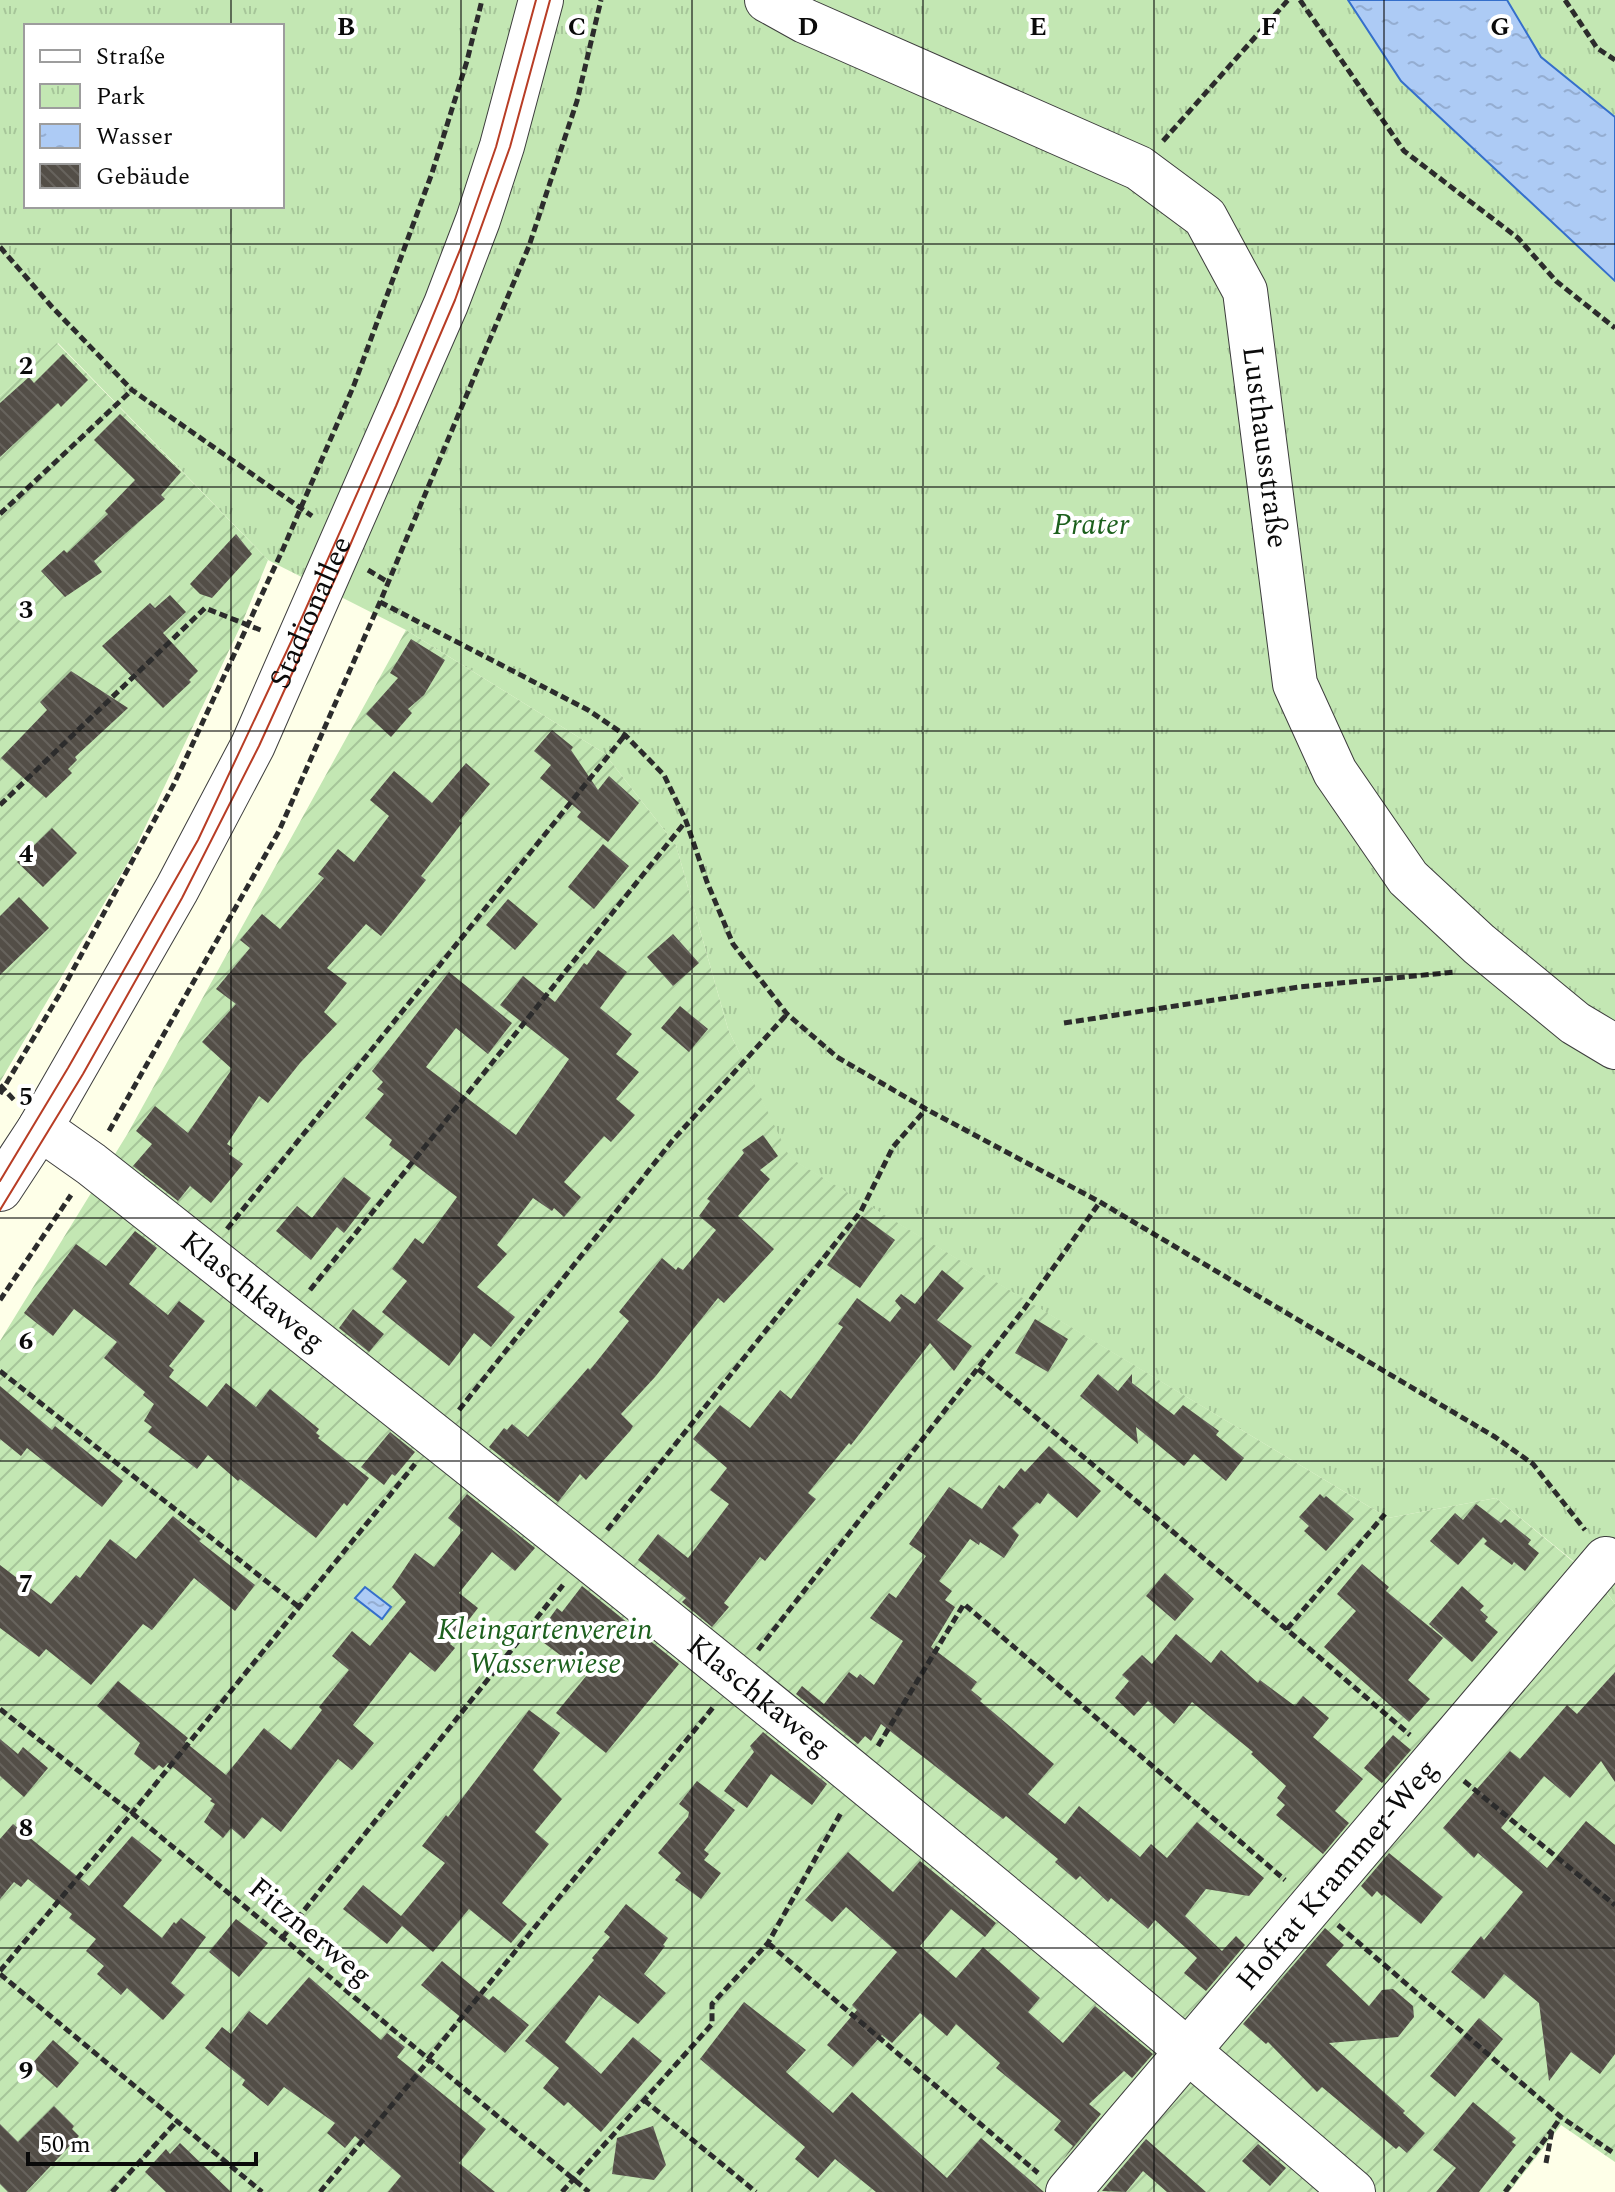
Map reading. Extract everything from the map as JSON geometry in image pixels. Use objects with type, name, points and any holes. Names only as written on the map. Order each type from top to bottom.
[{"type":"street","name":"Stadionallee","points":[[0,1189],[40,1128],[177,889],[253,745],[446,304],[478,220],[506,132],[541,0]]},
{"type":"street","name":"Lusthausstraße","points":[[767,0],[805,21],[1139,168],[1205,217],[1245,291],[1295,684],[1335,772],[1408,878],[1575,1023],[1615,1047]]},
{"type":"street","name":"Klaschkaweg","points":[[40,1128],[207,1255],[644,1602],[1188,2050],[1353,2192]]},
{"type":"street","name":"Hofrat Krammer-Weg","points":[[1058,2187],[1188,2050],[1606,1559]]},
{"type":"path","points":[[0,1094],[61,992],[174,784],[354,385],[432,173],[467,61],[482,0]]},
{"type":"path","points":[[0,1300],[91,1164],[279,831],[380,602],[529,246],[577,101],[601,0]]},
{"type":"path","points":[[1139,168],[1288,0]]},
{"type":"path","points":[[1300,0],[1404,151],[1518,238],[1556,281],[1615,328]]},
{"type":"path","points":[[1565,0],[1597,48],[1615,60]]},
{"type":"path","points":[[0,247],[52,307],[132,390],[345,538]]},
{"type":"path","points":[[0,514],[132,390]]},
{"type":"path","points":[[380,602],[588,710],[625,735],[664,775],[686,821],[733,944],[787,1014],[837,1057],[926,1109],[1100,1202],[1495,1437],[1533,1464],[1606,1559]]},
{"type":"path","points":[[0,805],[205,608],[296,644]]},
{"type":"path","points":[[207,1255],[625,735]]},
{"type":"path","points":[[287,1319],[686,821]]},
{"type":"path","points":[[1064,1023],[1299,987],[1508,967]]},
{"type":"path","points":[[262,2192],[0,1972],[437,1438],[672,1141],[787,1014]]},
{"type":"path","points":[[861,1211],[893,1147],[926,1109]]},
{"type":"path","points":[[1024,1309],[1100,1202]]},
{"type":"path","points":[[978,1369],[1615,1905]]},
{"type":"path","points":[[0,1371],[299,1607]]},
{"type":"path","points":[[1287,1629],[1385,1514]]},
{"type":"path","name":"Fitznerweg","points":[[0,1709],[132,1813],[589,2192]]},
{"type":"path","points":[[768,1943],[1058,2187]]},
{"type":"path","points":[[320,2192],[429,2060]]},
{"type":"path","points":[[644,2100],[756,2192]]},
{"type":"path","points":[[1505,2192],[1561,2117]]},
{"type":"path","points":[[112,2192],[177,2121]]},
{"type":"path","points":[[1546,2163],[1552,2130]]},
{"type":"green space","name":"Prater","points":[[0,0],[1615,0],[1615,1604],[1599,1582],[1496,1498],[1388,1518],[789,1158],[728,1029],[676,845],[604,753],[406,630],[268,560],[58,343],[0,396]]},
{"type":"green space","points":[[57,343],[268,560],[242,623],[130,859],[0,1082],[0,396]]},
{"type":"green space","name":"Kleingartenverein Wasserwiese","points":[[406,630],[604,753],[676,845],[728,1029],[790,1158],[1388,1518],[1496,1498],[1599,1583],[1615,1604],[1615,2162],[1561,2125],[1509,2192],[0,2192],[0,1341],[128,1133]]},
{"type":"water","points":[[1348,0],[1507,0],[1541,57],[1615,117],[1615,281],[1401,81]]},
{"type":"water","points":[[365,1587],[391,1607],[382,1619],[355,1598]]},
{"type":"building","points":[[63,354],[88,380],[61,407],[58,403],[0,457],[0,403],[29,377],[34,383]]},
{"type":"building","points":[[120,414],[181,472],[161,495],[165,499],[94,561],[102,572],[65,597],[41,571],[64,550],[67,553],[108,514],[105,511],[135,480],[94,440]]},
{"type":"building","points":[[236,534],[252,554],[212,598],[200,594],[190,584]]},
{"type":"building","points":[[170,595],[186,612],[163,633],[198,671],[189,680],[191,682],[163,708],[102,646],[150,603],[155,608]]},
{"type":"building","points":[[411,639],[445,660],[424,695],[408,709],[412,713],[391,737],[366,714],[398,678],[390,673]]},
{"type":"building","points":[[71,671],[128,708],[75,757],[77,760],[68,769],[72,773],[46,798],[1,758],[47,710],[40,702]]},
{"type":"building","points":[[552,730],[573,747],[571,750],[598,790],[609,776],[639,803],[608,842],[577,817],[581,812],[540,778],[551,765],[534,751]]},
{"type":"building","points":[[466,763],[490,784],[459,821],[462,823],[421,876],[426,880],[381,936],[366,924],[327,968],[347,983],[324,1012],[337,1024],[268,1103],[259,1096],[227,1144],[233,1148],[229,1154],[243,1164],[211,1203],[190,1186],[178,1201],[133,1166],[152,1144],[136,1131],[155,1106],[188,1133],[232,1069],[202,1042],[236,1004],[216,989],[250,948],[240,940],[262,914],[280,929],[324,878],[318,874],[338,849],[354,862],[389,816],[370,800],[394,771],[432,803]]},
{"type":"building","points":[[52,828],[77,853],[43,887],[17,862]]},
{"type":"building","points":[[603,844],[629,866],[594,909],[568,887]]},
{"type":"building","points":[[19,897],[49,928],[0,975],[0,916]]},
{"type":"building","points":[[508,899],[538,924],[515,950],[486,925]]},
{"type":"building","points":[[673,934],[699,963],[673,986],[647,957]]},
{"type":"building","points":[[598,950],[627,972],[600,1008],[632,1034],[616,1054],[639,1072],[616,1099],[635,1115],[611,1142],[604,1136],[564,1182],[581,1197],[564,1217],[554,1208],[552,1211],[533,1198],[497,1245],[507,1254],[477,1287],[515,1317],[491,1347],[474,1333],[449,1366],[382,1312],[407,1281],[392,1269],[415,1238],[423,1244],[457,1197],[389,1145],[392,1140],[365,1118],[384,1094],[377,1089],[383,1082],[372,1071],[449,972],[512,1023],[488,1054],[456,1028],[426,1067],[516,1135],[569,1059],[500,1005],[523,976],[555,1002],[584,963],[587,965]]},
{"type":"building","points":[[680,1006],[708,1029],[689,1052],[661,1028]]},
{"type":"building","points":[[763,1135],[778,1156],[760,1170],[770,1179],[738,1216],[774,1249],[724,1303],[718,1298],[621,1414],[633,1426],[630,1431],[586,1480],[580,1474],[558,1502],[489,1447],[504,1428],[507,1430],[512,1424],[528,1437],[588,1368],[590,1370],[629,1321],[619,1312],[662,1258],[676,1270],[678,1267],[683,1270],[716,1230],[699,1216],[710,1201],[707,1199],[744,1153],[742,1150]]},
{"type":"building","points":[[344,1177],[371,1198],[344,1233],[337,1227],[311,1260],[276,1231],[297,1206],[312,1218]]},
{"type":"building","points":[[862,1216],[895,1240],[860,1288],[827,1265]]},
{"type":"building","points":[[135,1231],[157,1248],[129,1284],[168,1315],[179,1301],[205,1321],[169,1366],[174,1370],[169,1377],[207,1407],[226,1383],[256,1407],[270,1389],[319,1429],[316,1433],[320,1436],[318,1438],[369,1478],[316,1538],[208,1455],[197,1469],[148,1432],[152,1427],[144,1421],[154,1404],[143,1395],[145,1392],[104,1358],[117,1342],[74,1309],[53,1336],[24,1313],[76,1244],[106,1266]]},
{"type":"building","points":[[942,1270],[964,1288],[937,1320],[972,1346],[954,1371],[930,1343],[851,1445],[849,1443],[808,1493],[816,1499],[765,1561],[760,1557],[724,1603],[729,1607],[712,1627],[682,1602],[686,1598],[638,1560],[658,1534],[688,1558],[729,1504],[710,1490],[727,1468],[693,1439],[720,1405],[750,1428],[780,1390],[791,1399],[843,1327],[838,1324],[857,1298],[890,1322],[901,1308],[895,1301],[901,1294],[915,1304]]},
{"type":"building","points":[[353,1309],[384,1334],[369,1352],[339,1328]]},
{"type":"building","points":[[1035,1319],[1068,1339],[1048,1372],[1015,1353]]},
{"type":"building","points":[[1098,1374],[1118,1391],[1132,1374],[1132,1383],[1174,1415],[1183,1405],[1219,1431],[1216,1435],[1244,1458],[1226,1481],[1194,1454],[1184,1466],[1136,1427],[1138,1444],[1080,1396]]},
{"type":"building","points":[[0,1386],[52,1430],[55,1426],[123,1481],[102,1507],[27,1448],[21,1456],[0,1439]]},
{"type":"building","points":[[390,1432],[415,1452],[384,1485],[361,1467]]},
{"type":"building","points":[[1049,1446],[1101,1491],[1077,1518],[1048,1493],[1012,1528],[1019,1535],[1004,1558],[970,1539],[939,1581],[952,1591],[945,1600],[955,1607],[931,1647],[977,1682],[971,1690],[982,1699],[980,1701],[1054,1764],[1028,1794],[1065,1824],[1079,1806],[1140,1857],[1151,1844],[1167,1858],[1197,1822],[1264,1878],[1249,1896],[1206,1889],[1185,1916],[1222,1951],[1236,1936],[1245,1945],[1206,1991],[1184,1973],[1197,1958],[1155,1920],[1148,1929],[1111,1898],[1108,1902],[1080,1876],[1076,1880],[1055,1862],[1058,1859],[1006,1816],[1003,1819],[881,1724],[871,1741],[865,1736],[858,1744],[796,1694],[802,1686],[824,1704],[849,1672],[857,1678],[860,1674],[874,1685],[903,1641],[870,1618],[889,1593],[896,1598],[926,1556],[909,1544],[949,1487],[982,1509],[999,1485],[1004,1489],[1021,1468],[1025,1472]]},
{"type":"building","points":[[467,1494],[535,1548],[515,1571],[492,1552],[459,1593],[478,1608],[450,1644],[455,1648],[435,1672],[410,1652],[353,1725],[374,1743],[352,1770],[338,1759],[281,1832],[262,1817],[244,1839],[231,1828],[223,1838],[204,1822],[215,1804],[210,1801],[212,1799],[168,1763],[154,1770],[134,1754],[140,1743],[97,1706],[118,1681],[188,1738],[185,1742],[226,1775],[264,1728],[291,1750],[322,1710],[319,1707],[349,1670],[332,1656],[352,1631],[370,1646],[406,1602],[392,1587],[415,1553],[434,1567],[463,1530],[448,1518]]},
{"type":"building","points":[[1320,1494],[1354,1519],[1326,1551],[1304,1531],[1309,1526],[1299,1517]]},
{"type":"building","points":[[1476,1504],[1501,1523],[1505,1519],[1531,1540],[1528,1544],[1539,1553],[1525,1571],[1484,1544],[1487,1541],[1483,1537],[1458,1565],[1430,1541],[1455,1513],[1463,1520]]},
{"type":"building","points":[[173,1516],[255,1585],[235,1611],[194,1578],[152,1630],[143,1624],[91,1685],[46,1649],[39,1657],[0,1628],[0,1565],[51,1604],[76,1575],[80,1578],[110,1539],[136,1559]]},
{"type":"building","points":[[1362,1564],[1389,1587],[1386,1591],[1443,1638],[1408,1680],[1430,1699],[1409,1722],[1324,1647],[1356,1611],[1337,1594]]},
{"type":"building","points":[[1165,1573],[1194,1599],[1175,1621],[1146,1596]]},
{"type":"building","points":[[582,1586],[679,1664],[606,1753],[556,1713],[587,1675],[536,1637],[557,1608],[562,1612]]},
{"type":"building","points":[[1462,1586],[1484,1606],[1480,1610],[1488,1617],[1485,1621],[1498,1632],[1472,1662],[1429,1624]]},
{"type":"building","points":[[1176,1634],[1211,1663],[1221,1650],[1258,1683],[1260,1680],[1295,1706],[1303,1696],[1329,1718],[1313,1737],[1363,1779],[1335,1811],[1349,1823],[1323,1854],[1276,1815],[1285,1805],[1277,1798],[1286,1786],[1251,1754],[1253,1752],[1192,1702],[1174,1724],[1148,1701],[1134,1716],[1115,1698],[1129,1681],[1122,1675],[1142,1655],[1152,1664]]},
{"type":"building","points":[[1615,1672],[1615,1782],[1601,1761],[1570,1798],[1544,1776],[1501,1828],[1547,1868],[1586,1821],[1615,1845],[1615,2054],[1600,2074],[1571,2052],[1549,2081],[1539,2003],[1504,1974],[1484,1999],[1451,1972],[1481,1936],[1484,1940],[1523,1892],[1478,1853],[1474,1858],[1443,1828],[1510,1751],[1520,1759],[1567,1705],[1577,1714]]},
{"type":"building","points":[[529,1710],[560,1733],[533,1770],[562,1799],[535,1832],[549,1844],[502,1903],[527,1924],[511,1943],[469,1909],[433,1952],[402,1926],[387,1944],[343,1909],[363,1885],[401,1916],[445,1863],[422,1846],[446,1815],[448,1817]]},
{"type":"building","points":[[763,1732],[827,1784],[812,1805],[771,1774],[747,1808],[724,1791],[754,1752],[750,1746]]},
{"type":"building","points":[[1393,1735],[1411,1750],[1382,1783],[1364,1768]]},
{"type":"building","points":[[0,1739],[18,1754],[23,1747],[48,1768],[24,1797],[0,1776]]},
{"type":"building","points":[[697,1781],[735,1810],[704,1850],[709,1854],[704,1860],[721,1873],[701,1899],[675,1880],[681,1873],[658,1853],[688,1817],[689,1812],[679,1804]]},
{"type":"building","points":[[13,1824],[89,1886],[132,1836],[162,1860],[123,1906],[162,1938],[181,1918],[206,1937],[171,1983],[185,1995],[163,2020],[127,1988],[121,1995],[97,1974],[104,1966],[86,1951],[96,1939],[69,1918],[72,1914],[28,1879],[21,1887],[14,1882],[0,1899],[0,1839]]},
{"type":"building","points":[[848,1852],[893,1892],[920,1861],[996,1923],[985,1937],[951,1909],[920,1946],[956,1978],[983,1947],[1040,1998],[1028,2012],[1063,2043],[1095,2006],[1153,2054],[1132,2078],[1124,2071],[1089,2104],[1101,2114],[1062,2161],[1073,2146],[1054,2130],[1061,2121],[996,2068],[1000,2063],[956,2024],[947,2036],[920,2013],[892,2043],[882,2035],[853,2067],[827,2045],[857,2010],[852,2005],[897,1952],[846,1907],[832,1922],[805,1900]]},
{"type":"building","points":[[1389,1853],[1443,1897],[1421,1924],[1384,1894],[1382,1896],[1377,1891],[1372,1897],[1361,1886]]},
{"type":"building","points":[[626,1904],[668,1938],[644,1974],[666,1993],[638,2024],[599,1995],[565,2042],[601,2074],[633,2037],[662,2061],[601,2132],[568,2102],[564,2106],[543,2088],[559,2068],[525,2041],[594,1960],[592,1958],[610,1937],[604,1932]]},
{"type":"building","points":[[236,1919],[268,1943],[239,1977],[209,1952]]},
{"type":"building","points":[[1325,1928],[1344,1945],[1326,1965],[1369,2006],[1382,1990],[1393,1989],[1413,2006],[1414,2017],[1398,2037],[1329,2043],[1425,2133],[1407,2153],[1399,2146],[1396,2149],[1322,2087],[1317,2092],[1268,2042],[1266,2044],[1243,2024]]},
{"type":"building","points":[[442,1961],[489,2000],[493,1996],[529,2025],[505,2053],[421,1985]]},
{"type":"building","points":[[309,1977],[381,2040],[387,2033],[405,2047],[397,2057],[486,2129],[459,2163],[495,2192],[388,2192],[401,2176],[355,2136],[345,2148],[327,2133],[335,2123],[284,2087],[268,2106],[242,2085],[245,2080],[205,2048],[222,2027],[231,2034],[249,2011],[267,2025]]},
{"type":"building","points":[[744,2002],[806,2050],[786,2072],[833,2113],[852,2092],[947,2178],[981,2138],[1044,2192],[876,2192],[835,2159],[818,2178],[795,2159],[805,2147],[700,2059]]},
{"type":"building","points":[[1479,2018],[1503,2039],[1455,2097],[1430,2076]]},
{"type":"building","points":[[53,2040],[79,2063],[57,2088],[31,2065]]},
{"type":"building","points":[[1473,2102],[1516,2138],[1512,2142],[1516,2145],[1479,2192],[1436,2192],[1456,2168],[1433,2150]]},
{"type":"building","points":[[54,2106],[74,2126],[72,2129],[79,2136],[26,2192],[8,2192],[0,2184],[0,2124],[18,2142]]},
{"type":"building","points":[[653,2126],[666,2165],[654,2180],[612,2174],[617,2138]]},
{"type":"building","points":[[1146,2139],[1206,2192],[1167,2192],[1143,2171],[1126,2192],[1102,2191]]},
{"type":"building","points":[[180,2143],[231,2192],[166,2192],[145,2172],[166,2149],[170,2154]]},
{"type":"building","points":[[1258,2144],[1286,2168],[1270,2186],[1242,2161]]},
{"type":"tram line","points":[[0,1181],[198,840],[291,642],[396,406],[462,245],[496,147],[536,0]]},
{"type":"tram line","points":[[0,1210],[83,1074],[182,898],[259,746],[345,557],[455,300],[510,147],[550,0]]}]
